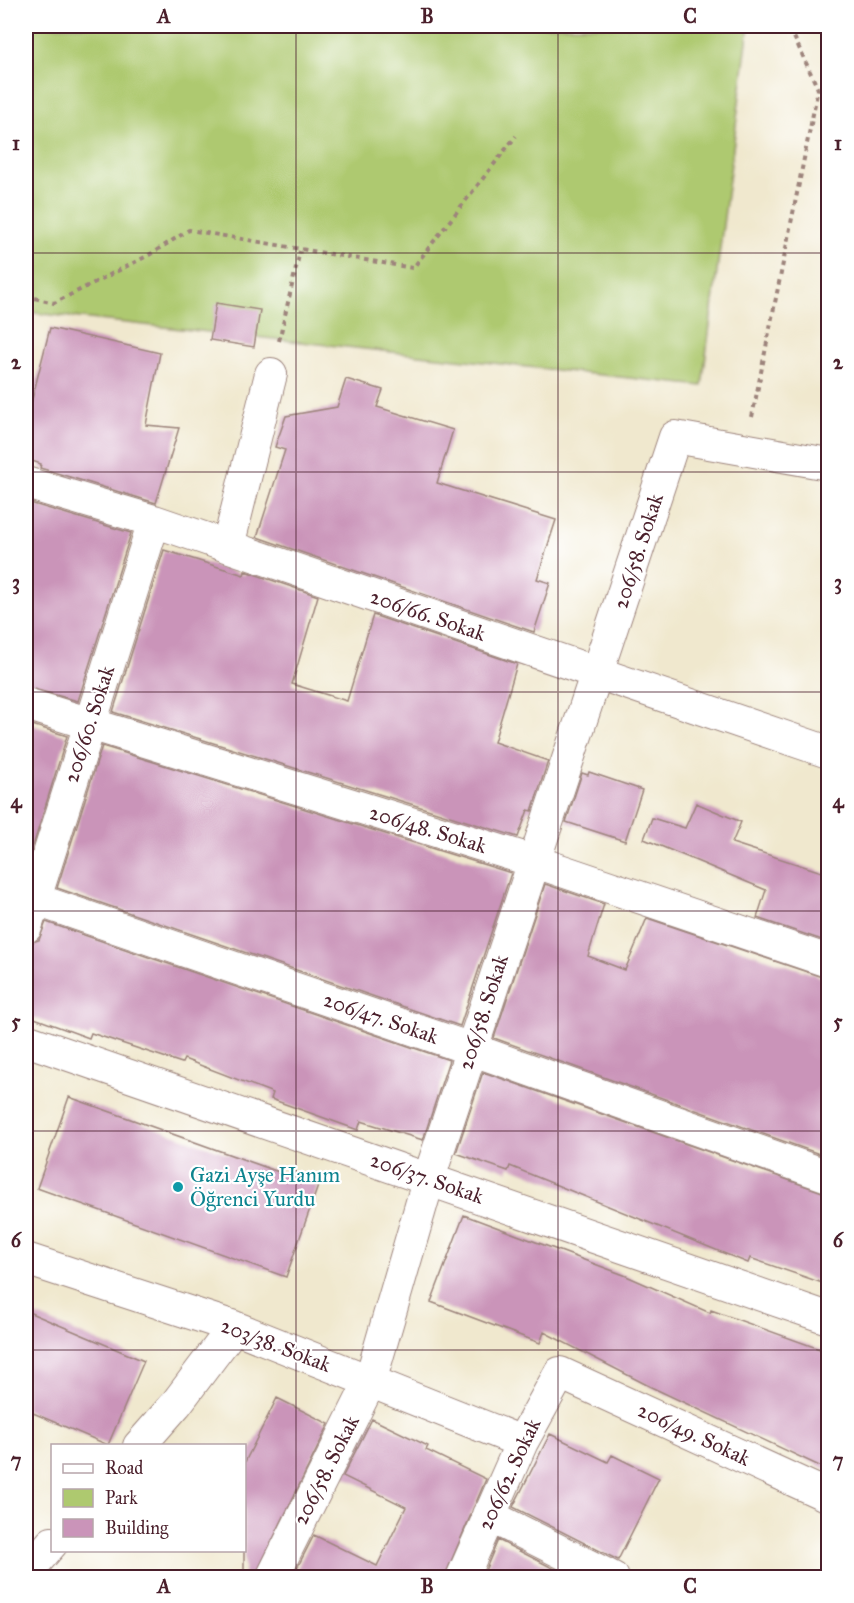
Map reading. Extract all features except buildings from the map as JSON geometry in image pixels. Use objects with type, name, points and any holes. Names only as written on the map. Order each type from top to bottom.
[{"type":"street","points":[[228,546],[271,374]]},
{"type":"street","name":"206/58. Sokak","points":[[272,1578],[370,1382],[429,1178],[675,437],[746,450]]},
{"type":"street","points":[[746,450],[828,464]]},
{"type":"street","name":"206/66. Sokak","points":[[26,483],[154,521],[828,752]]},
{"type":"street","name":"206/60. Sokak","points":[[30,913],[154,521]]},
{"type":"street","name":"206/48. Sokak","points":[[26,704],[533,861],[828,961]]},
{"type":"street","name":"206/47. Sokak","points":[[30,913],[471,1049],[828,1176]]},
{"type":"street","name":"206/37. Sokak","points":[[26,1040],[828,1318]]},
{"type":"street","name":"203/38. Sokak","points":[[26,1259],[234,1327],[522,1442]]},
{"type":"street","points":[[141,1444],[176,1404],[234,1327]]},
{"type":"street","name":"206/62. Sokak","points":[[462,1578],[522,1442],[560,1373]]},
{"type":"street","name":"206/49. Sokak","points":[[560,1373],[828,1496]]},
{"type":"street","points":[[488,1515],[613,1578]]},
{"type":"street","points":[[26,1573],[51,1544]]},
{"type":"path","points":[[746,450],[818,89],[789,26]]},
{"type":"path","points":[[26,296],[54,303],[149,255],[189,230],[300,251],[413,268],[516,136]]},
{"type":"path","points":[[271,374],[300,251]]},
{"type":"green space","points":[[26,26],[749,26],[702,386],[26,312]]},
{"type":"place","name":"Gazi Ayşe Hanım Öğrenci Yurdu","points":[[178,1187]]}]
